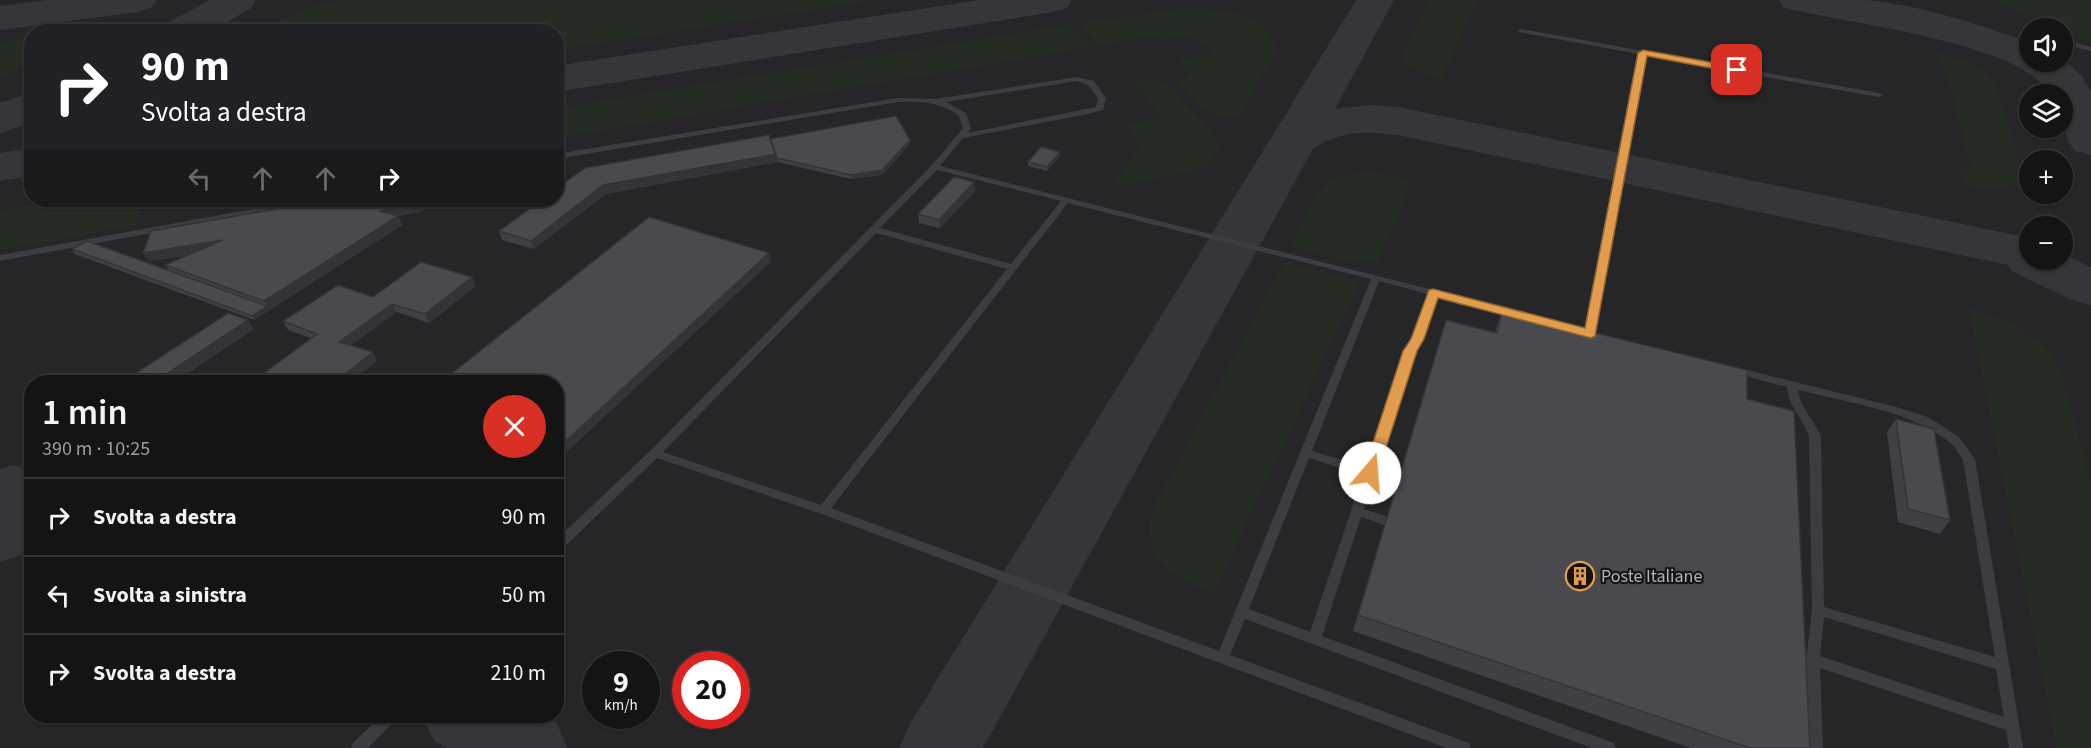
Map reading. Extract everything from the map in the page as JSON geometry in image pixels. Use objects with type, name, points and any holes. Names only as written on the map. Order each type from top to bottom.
[{"type":"lane","points":[[1521,31],[1879,95]]},
{"type":"lane","points":[[2079,45],[2091,49]]},
{"type":"lane","points":[[1580,330],[1596,335],[1643,53]]},
{"type":"lane","points":[[936,101],[1077,79],[1092,83],[1102,98],[1100,108],[1088,112],[962,136]]},
{"type":"lane","points":[[564,156],[887,102],[922,99],[936,101],[956,109],[963,115],[967,128],[935,167],[655,453],[564,540]]},
{"type":"lane","points":[[935,167],[1523,316]]},
{"type":"lane","points":[[823,510],[1066,200]]},
{"type":"lane","points":[[0,258],[277,207]]},
{"type":"lane","points":[[873,229],[1012,267]]},
{"type":"lane","points":[[1222,657],[1376,277]]},
{"type":"lane","points":[[1314,640],[1410,351],[1418,339],[1433,293]]},
{"type":"lane","points":[[1725,368],[1924,420],[1940,429],[1964,451],[1969,459],[2016,748]]},
{"type":"lane","points":[[1792,384],[1793,401],[1814,429],[1815,437],[1818,610],[1813,660],[1816,748]]},
{"type":"lane","points":[[655,453],[823,510],[1464,748]]},
{"type":"lane","points":[[1305,453],[1370,473]]},
{"type":"lane","points":[[1357,511],[1387,521]]},
{"type":"lane","points":[[1818,610],[2002,665]]},
{"type":"lane","points":[[1241,612],[1609,748]]},
{"type":"lane","points":[[1794,653],[2013,726]]},
{"type":"lane","points":[[358,748],[383,723]]},
{"type":"shaded area","points":[[0,0],[2091,0],[2091,748],[0,748]]},
{"type":"shaded area","points":[[341,0],[875,0],[564,49],[564,24],[273,24],[307,8]]},
{"type":"shaded area","points":[[1430,0],[1478,0],[1441,80],[1418,71],[1403,59],[1403,53]]},
{"type":"shaded area","points":[[1996,0],[2091,0],[2091,42],[2073,36],[2073,18],[2034,18]]},
{"type":"shaded area","points":[[1179,9],[1208,9],[1239,15],[1253,20],[1264,28],[1272,39],[1276,53],[1238,117],[1208,112],[1196,103],[1176,79],[1191,76],[1177,60],[1211,55],[1215,51],[1201,45],[1192,35],[1161,40],[1158,36],[1099,45],[1085,30],[1084,22]]},
{"type":"shaded area","points":[[1070,24],[1091,47],[564,137],[564,107]]},
{"type":"shaded area","points":[[24,39],[24,66],[0,78],[0,42]]},
{"type":"shaded area","points":[[1933,51],[1967,61],[1990,75],[1996,86],[2019,161],[2019,177],[2014,183],[1998,188],[1963,184],[1958,166],[1971,168],[1947,72]]},
{"type":"shaded area","points":[[1148,78],[1169,85],[1217,140],[1219,147],[1208,167],[1117,186],[1115,181],[1141,145],[1125,125],[1163,118],[1132,79]]},
{"type":"shaded area","points":[[1370,172],[1412,180],[1379,261],[1351,262],[1292,247],[1311,204],[1326,185],[1337,178]]},
{"type":"shaded area","points":[[24,206],[148,207],[142,208],[135,226],[0,250],[0,212]]},
{"type":"shaded area","points":[[1284,263],[1352,280],[1357,288],[1213,594],[1172,572],[1155,554],[1150,526],[1153,508]]},
{"type":"shaded area","points":[[1969,308],[2015,325],[2046,347],[2060,368],[2091,483],[2091,748],[2057,748]]},
{"type":"building","points":[[896,116],[910,140],[882,170],[851,175],[777,158],[770,139]]},
{"type":"building","points":[[769,135],[776,154],[603,185],[531,241],[499,231],[532,207],[564,207],[564,183],[585,168]]},
{"type":"building","points":[[1041,147],[1060,152],[1047,167],[1028,162]]},
{"type":"building","points":[[954,177],[974,182],[939,220],[918,214]]},
{"type":"building","points":[[288,207],[400,207],[379,211],[398,216],[264,301],[165,265],[223,240],[143,253],[151,231]]},
{"type":"building","points":[[649,217],[769,253],[564,443],[564,375],[450,375]]},
{"type":"building","points":[[87,241],[267,306],[252,316],[72,249]]},
{"type":"building","points":[[421,262],[472,277],[425,314],[392,304],[339,342],[373,352],[344,375],[261,375],[317,334],[283,321],[338,285],[373,297]]},
{"type":"building","name":"Poste Italiane","points":[[1502,310],[1747,370],[1747,399],[1794,411],[1810,748],[1750,748],[1358,615],[1446,320],[1497,333]]},
{"type":"building","points":[[228,313],[248,320],[165,375],[136,373]]},
{"type":"building","points":[[1896,419],[1934,429],[1950,520],[1908,509]]},
{"type":"taxiway","points":[[0,18],[137,0]]},
{"type":"taxiway","points":[[196,24],[237,0]]},
{"type":"taxiway","points":[[564,78],[1053,0]]},
{"type":"taxiway","points":[[1293,141],[1375,0]]},
{"type":"taxiway","points":[[1798,0],[1945,28],[2019,53]]},
{"type":"taxiway","points":[[2053,72],[2066,84],[2091,141]]},
{"type":"taxiway","points":[[0,120],[24,109]]},
{"type":"taxiway","points":[[1293,141],[1314,128],[1341,121],[1355,119],[1398,121],[2019,252]]},
{"type":"taxiway","points":[[940,748],[1293,141]]},
{"type":"taxiway","points":[[0,167],[24,163]]},
{"type":"taxiway","points":[[2052,270],[2091,288]]},
{"type":"taxiway","points":[[0,535],[13,514],[13,490]]},
{"type":"taxiway","points":[[476,723],[527,748]]},
{"type":"place","name":"Poste Italiane","points":[[1580,576]]},
{"type":"route","points":[[1370,473],[1410,351],[1418,339],[1433,293],[1591,333],[1643,53],[1737,70]]}]
